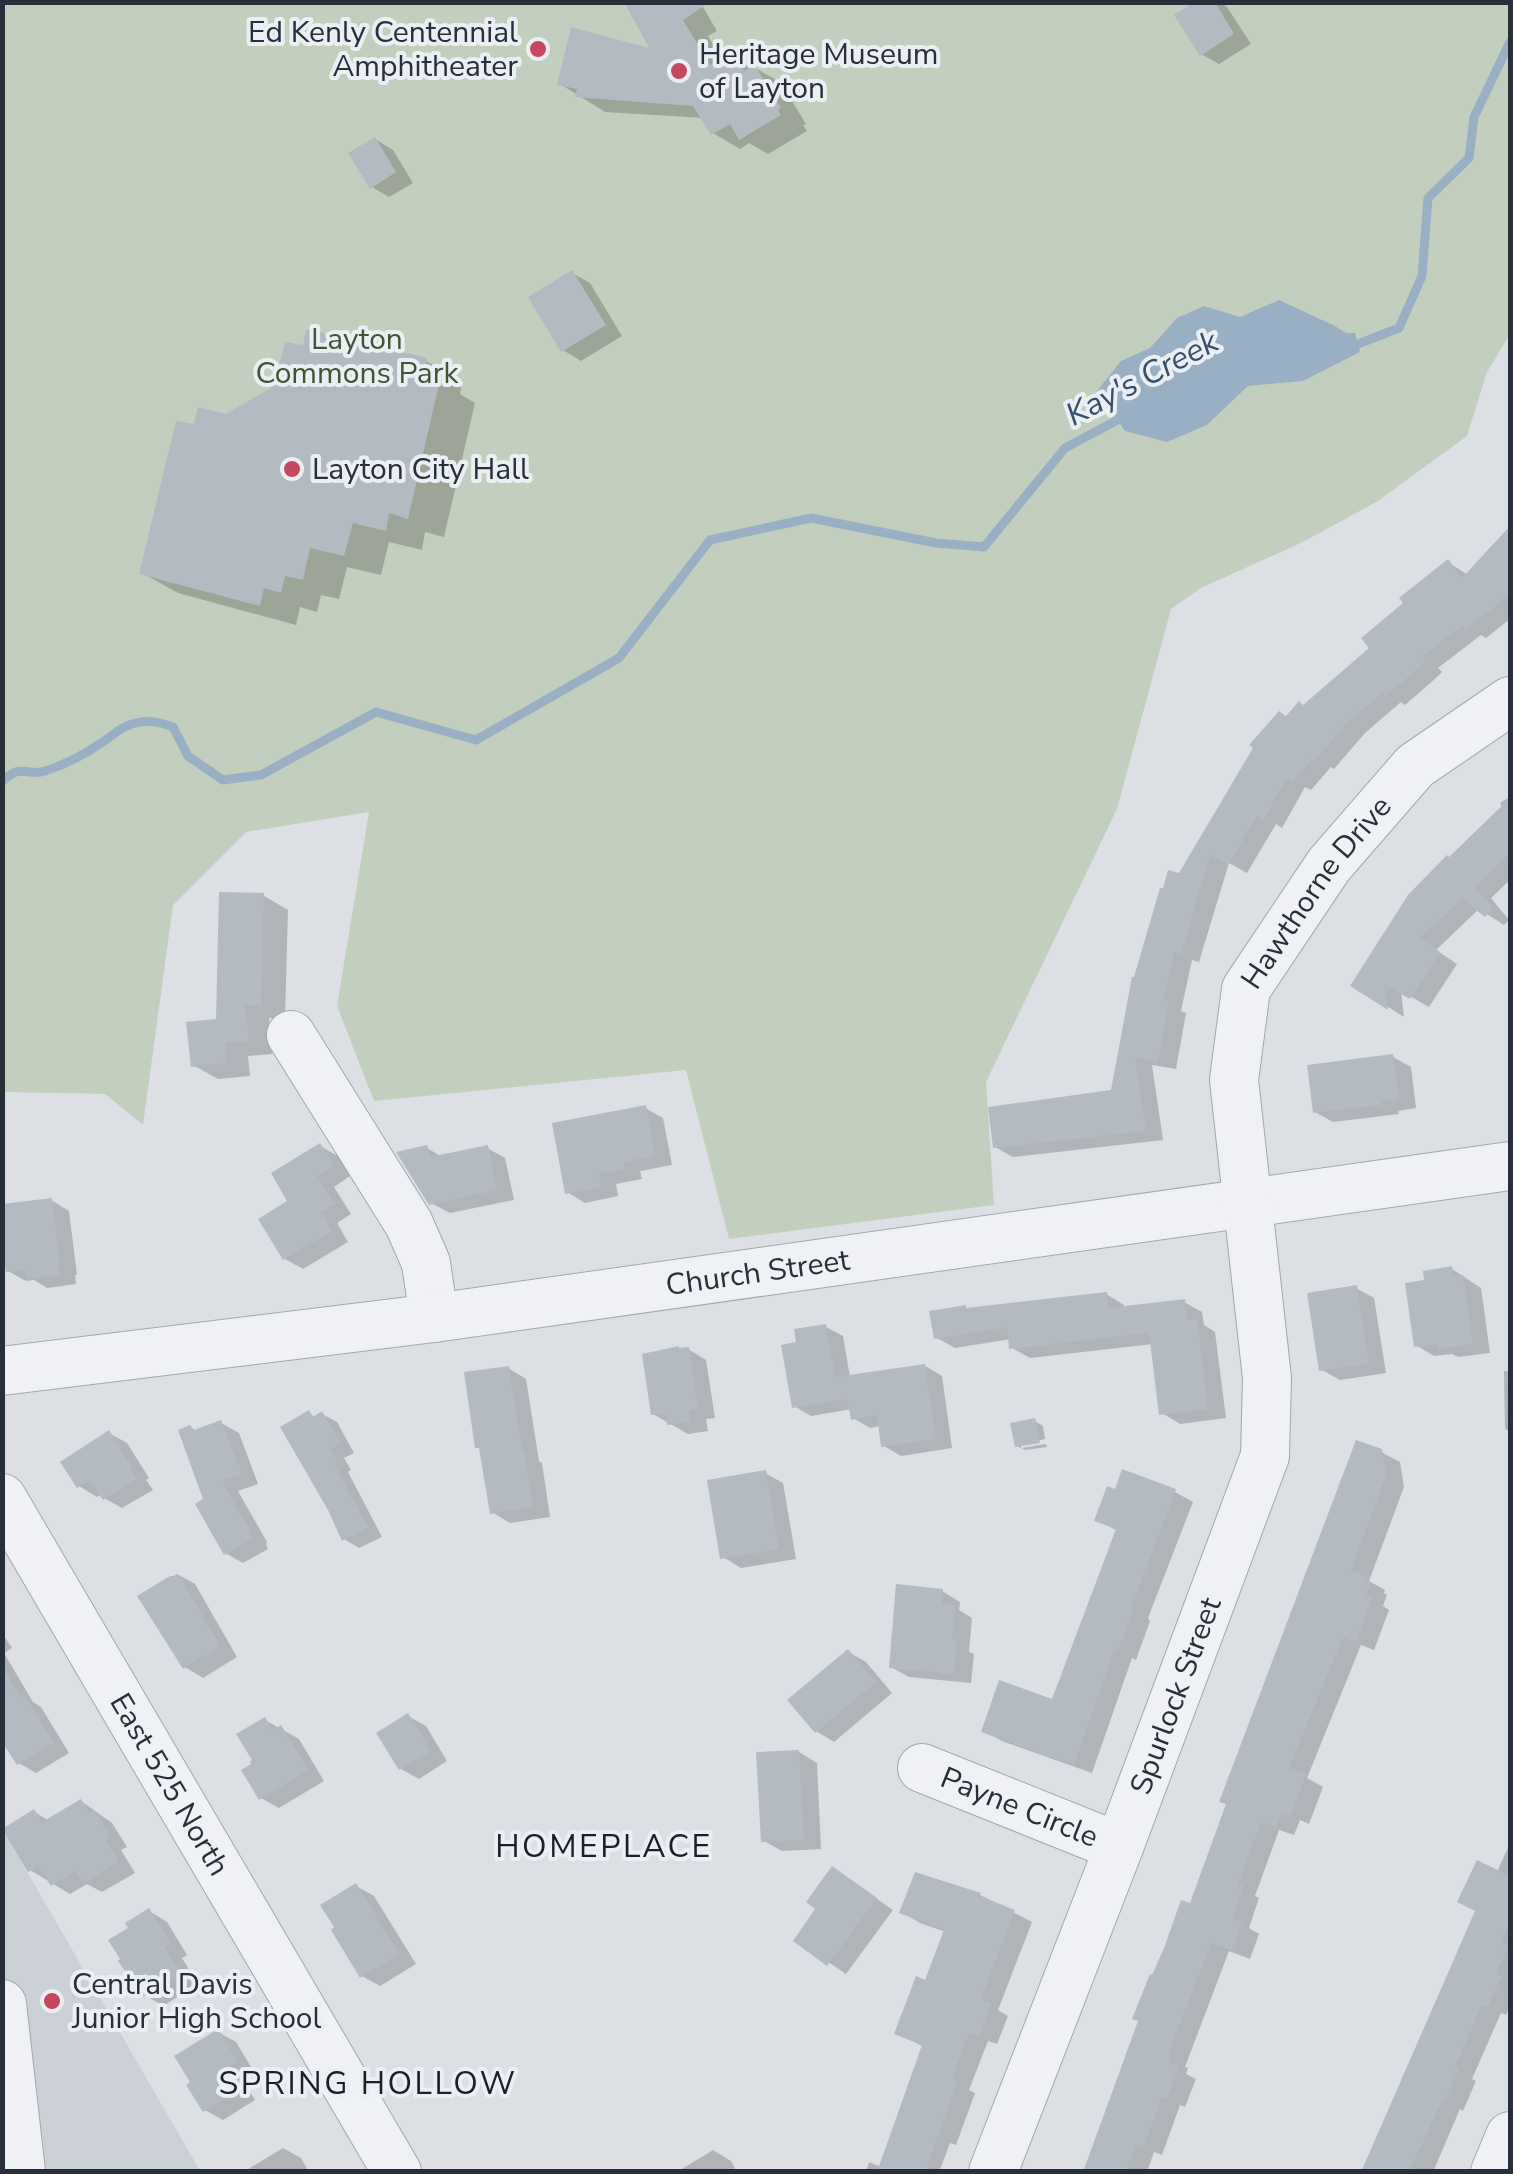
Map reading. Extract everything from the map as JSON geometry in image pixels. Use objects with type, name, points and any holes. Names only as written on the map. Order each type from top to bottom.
[{"type":"street","name":"Hawthorne Drive","points":[[1247,1204],[1234,1080],[1246,989],[1329,865],[1414,766],[1510,701]]},
{"type":"street","points":[[291,1035],[409,1224],[426,1263],[434,1318]]},
{"type":"street","name":"Church Street","points":[[2,1371],[434,1318],[1510,1166]]},
{"type":"street","name":"Spurlock Street","points":[[994,2172],[1265,1456],[1267,1378],[1247,1204]]},
{"type":"street","name":"East 525 North","points":[[2,1498],[397,2172]]},
{"type":"street","name":"Payne Circle","points":[[922,1768],[1119,1847]]},
{"type":"street","points":[[2,2004],[21,2172]]},
{"type":"street","points":[[1495,2172],[1510,2136]]},
{"type":"shaded area","name":"Central Davis Junior High School","points":[[3,1830],[200,2171],[3,2171]]},
{"type":"green space","name":"Layton Commons Park","points":[[3,3],[1510,3],[1510,334],[1487,372],[1467,436],[1378,501],[1303,542],[1201,588],[1171,609],[1117,809],[986,1082],[994,1205],[729,1239],[686,1070],[374,1101],[337,1006],[369,812],[246,832],[173,905],[143,1125],[105,1094],[3,1092]]},
{"type":"water","points":[[1279,300],[1346,333],[1355,333],[1360,352],[1303,381],[1248,386],[1207,425],[1167,442],[1125,431],[1097,391],[1121,361],[1150,348],[1177,318],[1204,306],[1240,317]]},
{"type":"building","name":"Heritage Museum of Layton","points":[[624,2],[710,2],[683,20],[710,65],[732,51],[744,71],[754,64],[781,108],[781,115],[739,140],[730,124],[711,135],[693,106],[575,97],[577,89],[557,85],[571,27],[649,48]]},
{"type":"building","points":[[1194,2],[1215,2],[1234,34],[1200,56],[1174,15]]},
{"type":"building","points":[[375,137],[396,172],[370,189],[348,153]]},
{"type":"building","points":[[572,270],[606,325],[561,352],[528,297]]},
{"type":"building","name":"Layton City Hall","points":[[306,329],[427,358],[424,374],[440,380],[408,519],[389,513],[386,531],[353,523],[344,556],[310,548],[303,580],[285,576],[281,593],[264,588],[260,606],[139,574],[176,421],[194,424],[198,407],[226,414],[274,386],[285,342],[303,345]]},
{"type":"building","points":[[1510,526],[1510,595],[1422,657],[1426,661],[1419,668],[1347,723],[1292,782],[1287,778],[1263,820],[1257,816],[1228,865],[1210,855],[1181,954],[1174,952],[1164,999],[1169,1001],[1158,1061],[1135,1057],[1146,1131],[993,1148],[988,1107],[1111,1090],[1132,977],[1160,888],[1168,870],[1179,873],[1253,748],[1249,745],[1279,711],[1286,716],[1299,701],[1303,705],[1369,648],[1361,638],[1403,603],[1399,598],[1448,559],[1462,578]]},
{"type":"building","points":[[1510,798],[1510,853],[1475,887],[1493,909],[1485,917],[1462,899],[1420,938],[1440,952],[1410,999],[1384,984],[1388,1010],[1350,986],[1408,895]]},
{"type":"building","points":[[219,892],[264,893],[261,1006],[245,1005],[249,1041],[225,1043],[227,1063],[191,1067],[186,1022],[216,1019]]},
{"type":"building","points":[[1393,1054],[1399,1099],[1381,1102],[1382,1105],[1313,1113],[1307,1065]]},
{"type":"building","points":[[646,1105],[655,1155],[624,1162],[625,1169],[599,1174],[602,1187],[565,1194],[552,1123]]},
{"type":"building","points":[[320,1143],[334,1166],[317,1176],[335,1204],[321,1212],[332,1231],[283,1260],[258,1219],[287,1201],[271,1173]]},
{"type":"building","points":[[427,1145],[430,1157],[488,1145],[497,1190],[429,1205],[396,1152]]},
{"type":"building","points":[[52,1198],[59,1275],[27,1279],[25,1270],[6,1272],[2,1204]]},
{"type":"building","points":[[1452,1266],[1454,1276],[1463,1275],[1473,1344],[1438,1349],[1438,1344],[1414,1347],[1405,1283],[1424,1280],[1423,1271]]},
{"type":"building","points":[[1357,1285],[1369,1364],[1319,1371],[1307,1293]]},
{"type":"building","points":[[1107,1292],[1108,1308],[1185,1299],[1187,1320],[1197,1319],[1208,1409],[1159,1415],[1149,1333],[1009,1349],[1007,1327],[934,1339],[929,1311]]},
{"type":"building","points":[[826,1324],[835,1377],[925,1364],[936,1439],[881,1447],[877,1415],[851,1420],[847,1399],[792,1408],[781,1345],[796,1342],[794,1329]]},
{"type":"building","points":[[689,1347],[698,1408],[689,1410],[691,1422],[667,1425],[666,1414],[651,1415],[642,1354]]},
{"type":"building","points":[[509,1366],[533,1507],[490,1514],[464,1372]]},
{"type":"building","points":[[309,1410],[313,1417],[322,1411],[341,1444],[331,1449],[338,1461],[334,1463],[368,1528],[342,1541],[280,1427]]},
{"type":"building","points":[[1035,1418],[1040,1443],[1015,1447],[1010,1423]]},
{"type":"building","points":[[221,1420],[242,1474],[222,1481],[252,1539],[224,1555],[195,1504],[203,1499],[178,1430],[190,1425],[194,1430]]},
{"type":"building","points":[[109,1430],[136,1480],[103,1500],[90,1480],[77,1488],[60,1462]]},
{"type":"building","points":[[1356,1440],[1382,1449],[1386,1476],[1351,1571],[1368,1578],[1366,1595],[1372,1597],[1356,1642],[1343,1637],[1289,1768],[1306,1774],[1291,1816],[1282,1812],[1276,1827],[1261,1822],[1238,1884],[1243,1886],[1232,1918],[1242,1921],[1232,1950],[1211,1943],[1168,2055],[1169,2063],[1179,2067],[1167,2098],[1162,2097],[1144,2146],[1136,2144],[1125,2172],[1083,2172],[1138,2021],[1132,2019],[1181,1900],[1190,1903],[1226,1804],[1219,1802]]},
{"type":"building","points":[[1122,1469],[1176,1489],[1074,1765],[981,1732],[999,1680],[1052,1699],[1116,1529],[1094,1521],[1107,1486],[1115,1489]]},
{"type":"building","points":[[766,1470],[779,1549],[720,1559],[707,1480]]},
{"type":"building","points":[[170,1576],[180,1576],[220,1646],[183,1669],[137,1596]]},
{"type":"building","points":[[896,1584],[943,1589],[942,1604],[955,1605],[954,1674],[889,1668]]},
{"type":"building","points":[[848,1649],[876,1682],[815,1733],[787,1700]]},
{"type":"building","points":[[2,1667],[54,1743],[17,1765],[2,1742]]},
{"type":"building","points":[[408,1713],[431,1751],[399,1770],[376,1733]]},
{"type":"building","points":[[265,1717],[273,1730],[281,1725],[308,1770],[259,1800],[241,1770],[252,1760],[236,1734]]},
{"type":"building","points":[[799,1750],[804,1840],[761,1842],[756,1752]]},
{"type":"building","points":[[81,1799],[90,1813],[94,1810],[111,1836],[106,1840],[119,1862],[83,1884],[75,1871],[51,1886],[38,1866],[28,1872],[2,1829],[34,1809],[42,1822]]},
{"type":"building","points":[[1477,1860],[1510,1876],[1510,1920],[1500,1944],[1508,1947],[1496,1973],[1502,1976],[1488,2007],[1482,2004],[1444,2103],[1409,2172],[1361,2172],[1475,1911],[1457,1902]]},
{"type":"building","points":[[832,1866],[877,1898],[827,1966],[793,1941],[815,1909],[806,1902]]},
{"type":"building","points":[[915,1872],[981,1893],[980,1896],[1015,1910],[981,1999],[991,2003],[979,2036],[969,2033],[952,2078],[958,2080],[925,2172],[877,2172],[922,2045],[894,2034],[916,1976],[925,1980],[944,1930],[899,1913]]},
{"type":"building","points":[[356,1883],[399,1954],[360,1978],[320,1905]]},
{"type":"building","points":[[149,1908],[171,1944],[165,1947],[181,1974],[143,1997],[108,1940]]},
{"type":"building","points":[[218,2029],[237,2061],[225,2069],[239,2090],[203,2112],[174,2056]]},
{"type":"waterway","name":"Kay's Creek","points":[[1347,344],[1358,344],[1399,328],[1422,276],[1428,198],[1469,158],[1474,117],[1510,42]]},
{"type":"waterway","name":"Kay's Creek","points":[[2,782],[14,773],[59,766],[124,727],[145,722],[173,727],[188,756],[223,780],[261,775],[376,712],[476,740],[619,658],[710,540],[811,518],[936,543],[984,547],[1065,448],[1125,416]]},
{"type":"place","name":"Ed Kenly Centennial Amphitheater","points":[[538,49]]},
{"type":"place","name":"Heritage Museum of Layton","points":[[679,71]]},
{"type":"place","name":"Layton City Hall","points":[[292,469]]},
{"type":"place","name":"Central Davis Junior High School","points":[[52,2001]]},
{"type":"district","name":"HOMEPLACE","points":[[604,1846]]},
{"type":"district","name":"SPRING HOLLOW","points":[[368,2083]]}]
